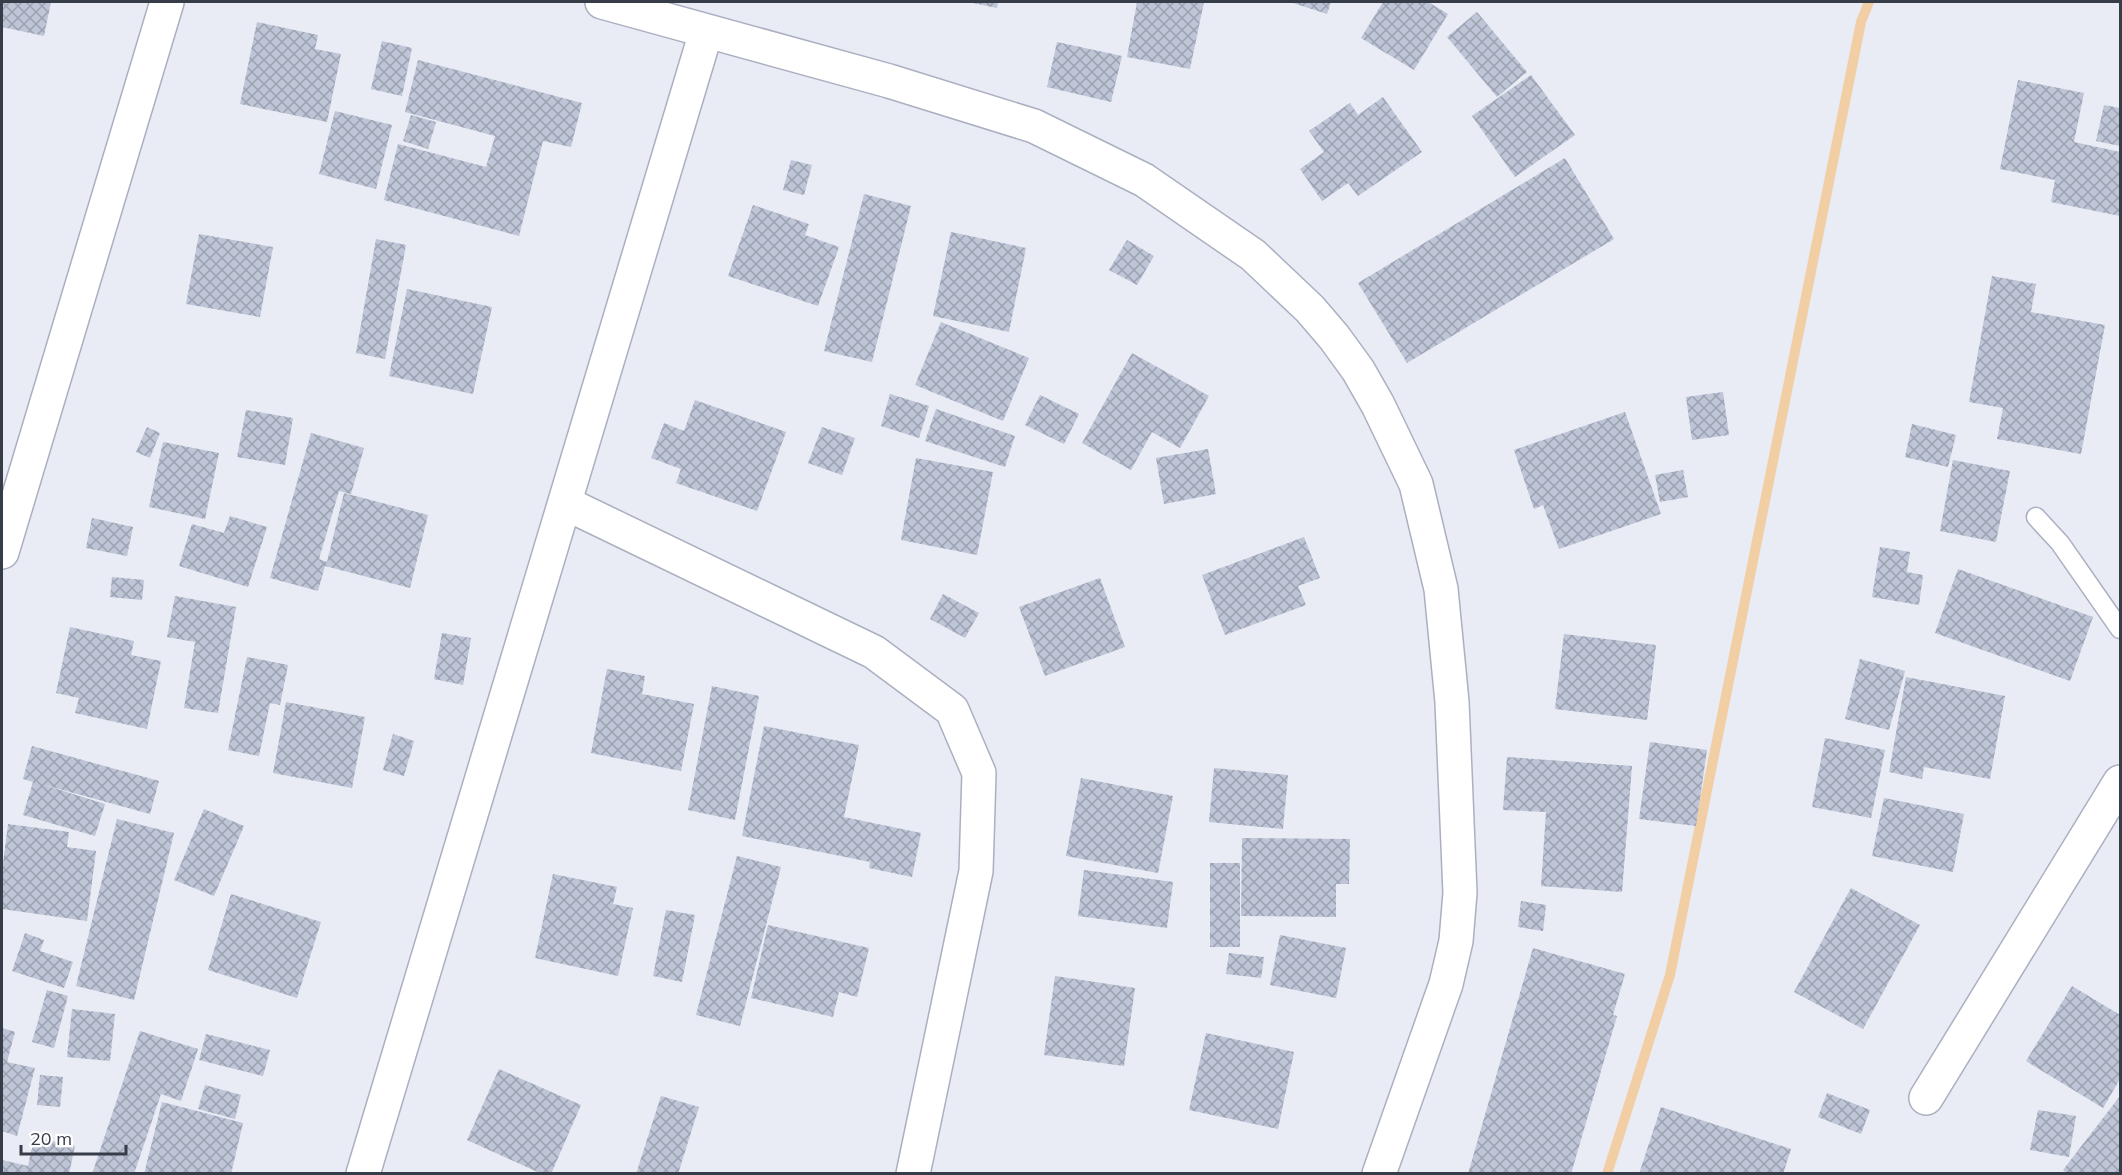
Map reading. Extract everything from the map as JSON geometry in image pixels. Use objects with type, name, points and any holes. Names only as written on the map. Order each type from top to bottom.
[{"type":"street","points":[[2,552],[167,2]]},
{"type":"street","points":[[602,2],[889,81],[1034,126],[1144,180],[1253,255],[1310,309],[1358,370],[1378,405],[1416,484],[1441,590],[1452,702],[1460,893],[1456,941],[1446,984],[1379,1173]]},
{"type":"street","points":[[363,1173],[706,32]]},
{"type":"street","points":[[565,503],[874,652],[952,710],[979,773],[976,871],[913,1173]]},
{"type":"street","points":[[1926,1098],[2121,782]]},
{"type":"lane","points":[[2036,517],[2060,543],[2121,628]]},
{"type":"building","points":[[2,2],[51,2],[44,36],[2,27]]},
{"type":"building","points":[[968,2],[998,2],[997,8]]},
{"type":"building","points":[[1137,2],[1204,2],[1190,69],[1127,57]]},
{"type":"building","points":[[1290,2],[1331,2],[1327,14]]},
{"type":"building","points":[[1383,2],[1428,2],[1448,14],[1414,70],[1361,38]]},
{"type":"building","points":[[1477,12],[1527,72],[1497,97],[1447,37]]},
{"type":"building","points":[[257,22],[318,35],[315,49],[341,54],[327,122],[240,104]]},
{"type":"building","points":[[382,41],[412,48],[402,96],[371,89]]},
{"type":"building","points":[[1057,42],[1122,56],[1111,102],[1047,87]]},
{"type":"building","points":[[418,60],[582,103],[571,147],[543,141],[519,236],[384,200],[398,144],[486,167],[495,136],[405,112]]},
{"type":"building","points":[[1531,75],[1575,135],[1515,177],[1472,116]]},
{"type":"building","points":[[2018,80],[2084,93],[2074,142],[2120,152],[2120,216],[2051,202],[2055,180],[2000,169]]},
{"type":"building","points":[[1383,97],[1422,152],[1358,196],[1348,183],[1322,201],[1300,169],[1324,152],[1309,131],[1350,103],[1358,115]]},
{"type":"building","points":[[2104,105],[2120,108],[2120,146],[2096,141]]},
{"type":"building","points":[[335,111],[392,125],[376,189],[319,174]]},
{"type":"building","points":[[411,115],[436,122],[428,149],[403,141]]},
{"type":"building","points":[[1565,158],[1614,239],[1407,363],[1358,283]]},
{"type":"building","points":[[791,160],[812,165],[804,195],[783,190]]},
{"type":"building","points":[[864,194],[911,206],[872,362],[824,351]]},
{"type":"building","points":[[753,205],[809,224],[805,235],[839,247],[818,306],[728,276]]},
{"type":"building","points":[[951,232],[1026,248],[1009,332],[933,316]]},
{"type":"building","points":[[199,234],[273,247],[260,317],[186,304]]},
{"type":"building","points":[[376,239],[406,245],[385,359],[356,353]]},
{"type":"building","points":[[1127,240],[1154,256],[1137,285],[1109,270]]},
{"type":"building","points":[[1992,276],[2036,284],[2031,312],[2105,325],[2081,454],[1997,439],[2003,408],[1969,402]]},
{"type":"building","points":[[407,289],[492,307],[473,394],[389,376]]},
{"type":"building","points":[[941,322],[1029,358],[1003,421],[915,385]]},
{"type":"building","points":[[1132,353],[1209,396],[1180,448],[1152,432],[1131,470],[1082,443]]},
{"type":"building","points":[[1723,392],[1729,435],[1692,440],[1686,397]]},
{"type":"building","points":[[890,394],[929,406],[919,438],[881,426]]},
{"type":"building","points":[[1040,395],[1079,414],[1064,444],[1025,425]]},
{"type":"building","points":[[695,400],[786,432],[757,511],[676,483],[681,469],[651,458],[664,423],[684,431]]},
{"type":"building","points":[[936,409],[1015,436],[1005,467],[925,441]]},
{"type":"building","points":[[246,410],[293,418],[285,465],[237,457]]},
{"type":"building","points":[[1625,412],[1661,514],[1559,549],[1543,505],[1534,509],[1514,450]]},
{"type":"building","points":[[1912,424],[1956,435],[1948,467],[1905,457]]},
{"type":"building","points":[[147,427],[160,433],[150,458],[136,452]]},
{"type":"building","points":[[822,427],[855,438],[842,475],[808,463]]},
{"type":"building","points":[[311,433],[364,448],[351,494],[339,491],[319,559],[327,562],[344,493],[428,515],[410,588],[325,566],[318,591],[270,578]]},
{"type":"building","points":[[163,442],[219,453],[205,519],[149,507]]},
{"type":"building","points":[[1208,449],[1216,494],[1164,504],[1156,458]]},
{"type":"building","points":[[916,458],[993,472],[977,555],[901,540]]},
{"type":"building","points":[[1953,460],[2010,471],[1996,542],[1940,531]]},
{"type":"building","points":[[1683,470],[1688,497],[1660,502],[1655,475]]},
{"type":"building","points":[[230,516],[267,527],[248,587],[179,566],[192,524],[224,533]]},
{"type":"building","points":[[92,518],[133,527],[127,556],[86,548]]},
{"type":"building","points":[[1304,537],[1320,578],[1298,586],[1306,605],[1225,635],[1202,575]]},
{"type":"building","points":[[1880,547],[1910,552],[1907,572],[1923,575],[1919,605],[1872,597]]},
{"type":"building","points":[[1958,569],[2093,617],[2070,681],[1935,633]]},
{"type":"building","points":[[112,577],[144,580],[142,600],[110,597]]},
{"type":"building","points":[[1100,578],[1125,647],[1045,676],[1019,607]]},
{"type":"building","points":[[943,594],[979,613],[965,638],[930,619]]},
{"type":"building","points":[[175,596],[236,607],[218,713],[184,708],[195,642],[167,637]]},
{"type":"building","points":[[70,627],[134,641],[131,655],[161,661],[147,729],[75,713],[79,698],[56,693]]},
{"type":"building","points":[[442,633],[471,638],[463,685],[434,679]]},
{"type":"building","points":[[1564,634],[1656,645],[1647,720],[1555,709]]},
{"type":"building","points":[[247,657],[288,665],[280,705],[270,703],[259,756],[228,750]]},
{"type":"building","points":[[1860,659],[1905,671],[1889,730],[1845,719]]},
{"type":"building","points":[[607,669],[645,676],[642,694],[694,704],[681,771],[591,753]]},
{"type":"building","points":[[1906,677],[2005,696],[1990,779],[1924,767],[1922,779],[1889,772]]},
{"type":"building","points":[[712,686],[759,696],[735,820],[688,810]]},
{"type":"building","points":[[286,702],[365,717],[352,788],[273,773]]},
{"type":"building","points":[[764,726],[859,745],[844,817],[921,833],[912,877],[869,868],[870,862],[742,836]]},
{"type":"building","points":[[393,734],[414,741],[404,776],[383,770]]},
{"type":"building","points":[[1825,738],[1885,750],[1871,818],[1812,807]]},
{"type":"building","points":[[1650,742],[1707,750],[1696,826],[1639,819]]},
{"type":"building","points":[[32,746],[159,781],[150,814],[41,784],[105,804],[95,836],[23,815],[33,782],[23,779]]},
{"type":"building","points":[[1507,757],[1632,766],[1622,892],[1541,886],[1546,812],[1503,810]]},
{"type":"building","points":[[1214,768],[1288,775],[1283,829],[1209,822]]},
{"type":"building","points":[[1081,778],[1173,796],[1158,873],[1066,856]]},
{"type":"building","points":[[1884,798],[1964,814],[1953,872],[1872,856]]},
{"type":"building","points":[[204,809],[244,826],[214,896],[174,880]]},
{"type":"building","points":[[117,819],[174,833],[134,1000],[76,986]]},
{"type":"building","points":[[8,824],[69,832],[67,847],[96,851],[87,921],[2,909],[2,872]]},
{"type":"building","points":[[1242,838],[1350,839],[1349,884],[1336,884],[1336,917],[1241,916]]},
{"type":"building","points":[[737,856],[781,867],[740,1026],[696,1015]]},
{"type":"building","points":[[1210,863],[1240,863],[1240,947],[1210,947]]},
{"type":"building","points":[[1084,870],[1173,882],[1167,928],[1078,916]]},
{"type":"building","points":[[553,874],[617,887],[613,904],[633,908],[618,976],[535,958]]},
{"type":"building","points":[[1851,888],[1920,925],[1863,1029],[1794,992]]},
{"type":"building","points":[[231,894],[321,922],[297,998],[208,970]]},
{"type":"building","points":[[1521,901],[1546,905],[1543,931],[1518,927]]},
{"type":"building","points":[[666,910],[695,915],[682,982],[653,976]]},
{"type":"building","points":[[768,925],[869,948],[857,997],[839,992],[833,1017],[751,998]]},
{"type":"building","points":[[25,933],[44,940],[40,951],[73,962],[64,988],[12,971]]},
{"type":"building","points":[[1280,935],[1346,948],[1336,998],[1270,985]]},
{"type":"building","points":[[1533,948],[1625,974],[1613,1015],[1617,1016],[1571,1174],[1468,1174]]},
{"type":"building","points":[[1229,953],[1264,957],[1261,978],[1226,974]]},
{"type":"building","points":[[1055,976],[1135,988],[1124,1066],[1044,1055]]},
{"type":"building","points":[[2072,986],[2120,1015],[2120,1079],[2103,1108],[2026,1061]]},
{"type":"building","points":[[47,990],[68,996],[54,1048],[32,1042]]},
{"type":"building","points":[[72,1009],[115,1014],[110,1061],[67,1057]]},
{"type":"building","points":[[2,1028],[15,1032],[7,1062],[35,1068],[17,1136],[2,1131]]},
{"type":"building","points":[[140,1031],[198,1049],[181,1101],[161,1094],[134,1174],[92,1174]]},
{"type":"building","points":[[1206,1033],[1294,1052],[1278,1129],[1189,1110]]},
{"type":"building","points":[[206,1034],[270,1050],[263,1076],[199,1060]]},
{"type":"building","points":[[499,1069],[581,1105],[551,1174],[542,1174],[467,1140]]},
{"type":"building","points":[[40,1075],[63,1077],[60,1107],[37,1105]]},
{"type":"building","points":[[205,1085],[241,1095],[235,1119],[198,1109]]},
{"type":"building","points":[[1827,1093],[1870,1110],[1861,1134],[1818,1117]]},
{"type":"building","points":[[661,1096],[699,1107],[678,1174],[636,1174]]},
{"type":"building","points":[[2120,1096],[2120,1174],[2068,1174],[2063,1170]]},
{"type":"building","points":[[162,1102],[243,1123],[231,1174],[144,1174]]},
{"type":"building","points":[[1661,1107],[1791,1149],[1783,1174],[1639,1174]]},
{"type":"building","points":[[2038,1110],[2076,1116],[2069,1157],[2030,1150]]},
{"type":"building","points":[[34,1137],[75,1146],[69,1174],[2,1174],[2,1160],[28,1166]]},
{"type":"waterway","points":[[1607,1174],[1670,975],[1861,22],[1869,2]]}]
